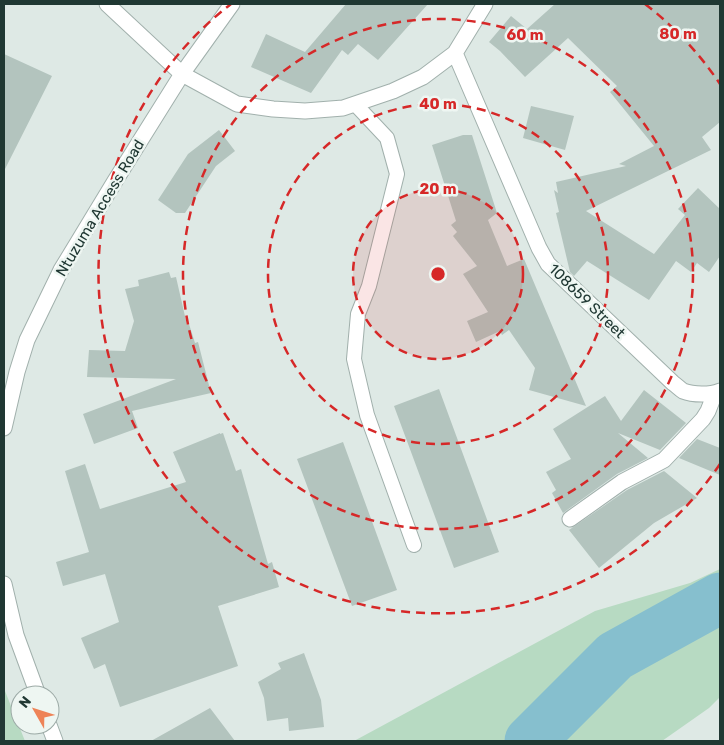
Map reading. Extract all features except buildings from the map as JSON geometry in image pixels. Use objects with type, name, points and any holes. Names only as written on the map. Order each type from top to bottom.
[{"type":"street","points":[[107,4],[182,74],[237,104],[273,110],[305,111],[343,108],[393,91],[423,77],[456,53],[485,4]]},
{"type":"street","name":"Ntuzuma Access Road","points":[[4,428],[7,408],[27,340],[61,270],[114,181],[182,74],[232,4]]},
{"type":"street","name":"108659 Street","points":[[456,53],[539,248],[548,264],[673,383],[684,391],[699,394],[718,392]]},
{"type":"street","name":"108659 Street","points":[[570,519],[622,482],[664,460],[703,419],[718,392]]},
{"type":"street","points":[[4,584],[16,635],[34,685]]},
{"type":"lane","points":[[355,104],[387,138],[397,174],[368,286],[358,314],[354,359],[367,416],[414,545]]},
{"type":"green space","points":[[720,569],[720,697],[709,708],[662,741],[354,741],[595,611],[690,583]]},
{"type":"green space","points":[[4,687],[10,704],[10,735],[23,735],[25,741],[4,741]]},
{"type":"waterway","points":[[530,741],[615,656],[720,598]]}]
